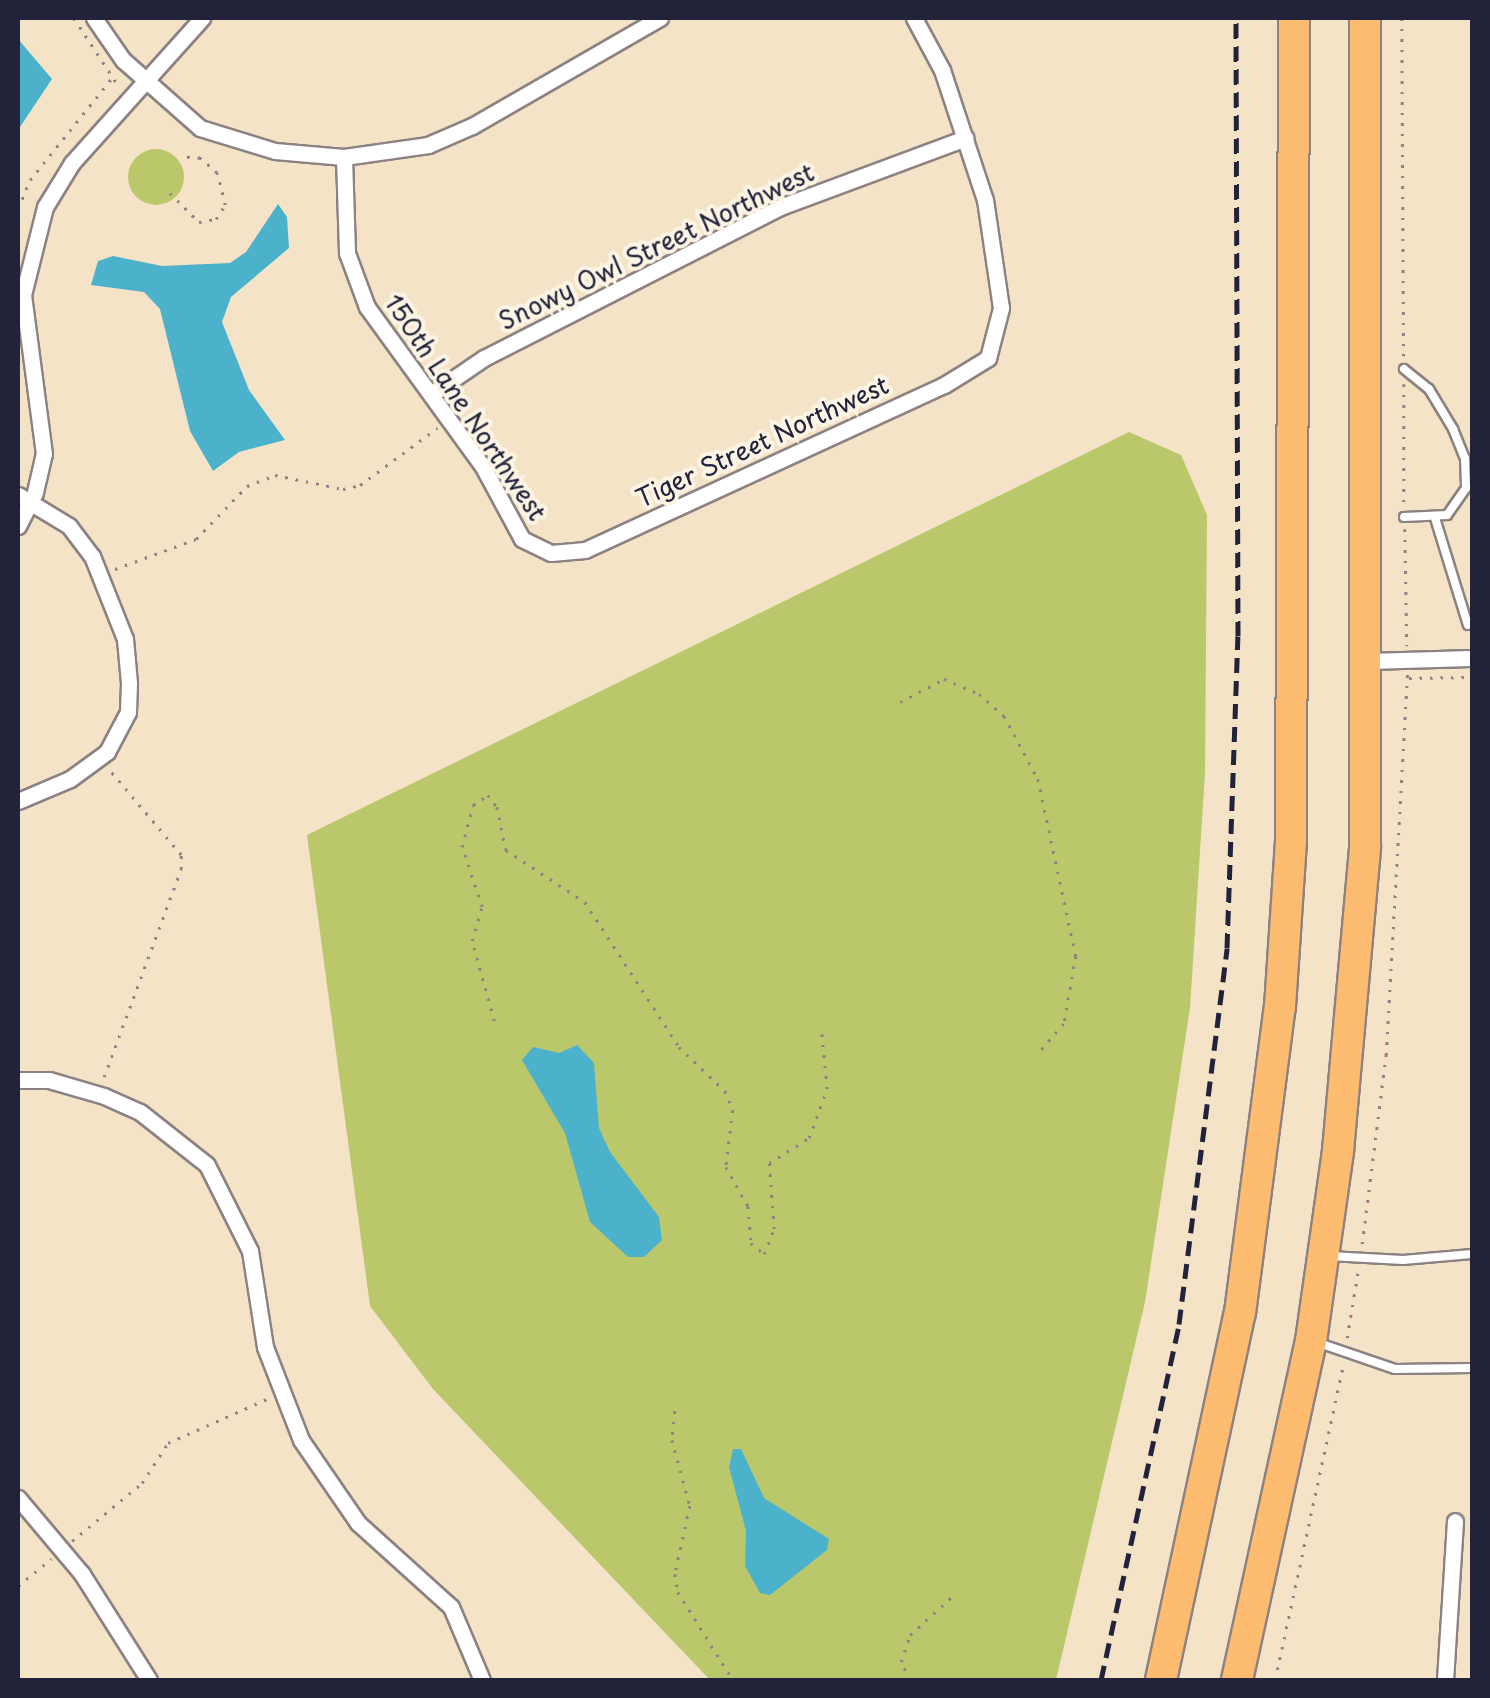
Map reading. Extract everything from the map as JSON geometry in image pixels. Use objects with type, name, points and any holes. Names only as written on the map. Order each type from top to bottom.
[{"type":"highway","points":[[1161,1680],[1214,1454],[1266,1143],[1290,859],[1294,18]]},
{"type":"highway","points":[[1237,1680],[1312,1341],[1365,847],[1365,18]]},
{"type":"street","points":[[94,18],[144,81],[200,128],[276,151],[344,157],[428,145],[472,126],[660,18]]},
{"type":"street","points":[[18,526],[24,499],[44,454],[23,295],[30,253],[46,207],[72,163],[202,18]]},
{"type":"street","points":[[914,18],[966,138]]},
{"type":"street","name":"Tiger Street Northwest","points":[[550,553],[608,541],[944,385],[988,358],[1000,329],[999,286],[985,200],[966,138]]},
{"type":"street","name":"Snowy Owl Street Northwest","points":[[431,394],[484,358],[780,207],[966,138]]},
{"type":"street","name":"150th Lane Northwest","points":[[344,157],[347,253],[356,281],[450,418],[511,525],[550,553]]},
{"type":"street","points":[[18,801],[103,755],[128,712],[130,683],[125,639],[81,539],[24,499]]},
{"type":"street","points":[[1367,661],[1472,658]]},
{"type":"street","points":[[18,1080],[48,1080],[101,1095],[183,1142],[225,1192],[250,1251],[265,1346],[282,1393],[334,1494],[451,1607],[482,1680]]},
{"type":"street","points":[[18,1498],[62,1549],[149,1680]]},
{"type":"street","points":[[1445,1680],[1455,1521]]},
{"type":"lane","points":[[1404,369],[1430,389],[1465,458],[1459,503],[1434,518],[1404,517]]},
{"type":"lane","points":[[1434,518],[1468,625]]},
{"type":"lane","points":[[1324,1255],[1360,1260],[1472,1254]]},
{"type":"lane","points":[[1312,1341],[1395,1369],[1472,1368]]},
{"type":"path","points":[[74,18],[112,78],[130,97]]},
{"type":"path","points":[[1402,18],[1407,645]]},
{"type":"path","points":[[18,209],[30,180],[112,78]]},
{"type":"path","points":[[170,193],[199,222],[216,220],[225,195],[208,165],[181,157]]},
{"type":"path","points":[[100,575],[196,538],[247,486],[275,475],[343,489],[360,485],[450,418]]},
{"type":"path","points":[[1275,1680],[1345,1352],[1360,1260],[1386,1055],[1407,678],[1472,677]]},
{"type":"path","points":[[900,702],[944,678],[978,694],[1004,716],[1038,779],[1076,956],[1064,1024],[1040,1052]]},
{"type":"path","points":[[101,1095],[182,869],[181,854],[103,755]]},
{"type":"path","points":[[494,1020],[472,941],[482,906],[462,848],[473,806],[488,795],[498,807],[506,850],[585,902],[679,1048],[725,1091],[733,1110],[726,1167],[748,1206],[751,1243],[764,1254],[774,1229],[768,1163],[809,1138],[828,1089],[821,1029]]},
{"type":"path","points":[[18,1586],[142,1483],[168,1443],[282,1393]]},
{"type":"path","points":[[676,1411],[672,1440],[690,1506],[677,1562],[678,1592],[733,1680]]},
{"type":"path","points":[[910,1680],[901,1662],[910,1635],[956,1592]]},
{"type":"green space","points":[[156,149],[175,158],[184,177],[175,196],[156,205],[137,196],[128,177],[137,158]]},
{"type":"green space","points":[[1129,432],[1181,455],[1207,515],[1205,773],[1190,1008],[1145,1302],[1056,1680],[710,1680],[433,1389],[370,1306],[307,835]]},
{"type":"water","points":[[18,39],[52,79],[18,130]]},
{"type":"water","points":[[278,204],[287,217],[289,248],[231,297],[222,322],[249,390],[285,440],[239,452],[213,471],[190,431],[160,309],[144,292],[91,285],[98,261],[113,256],[162,266],[230,263],[246,252]]},
{"type":"water","points":[[577,1045],[594,1063],[599,1128],[610,1152],[659,1217],[662,1240],[644,1257],[628,1257],[590,1222],[565,1133],[522,1060],[533,1047],[559,1053]]},
{"type":"water","points":[[733,1449],[741,1449],[764,1498],[829,1539],[827,1550],[770,1595],[760,1593],[745,1566],[746,1531],[729,1467]]},
{"type":"railway","points":[[1101,1680],[1179,1324],[1227,948],[1238,636],[1236,18]]}]
